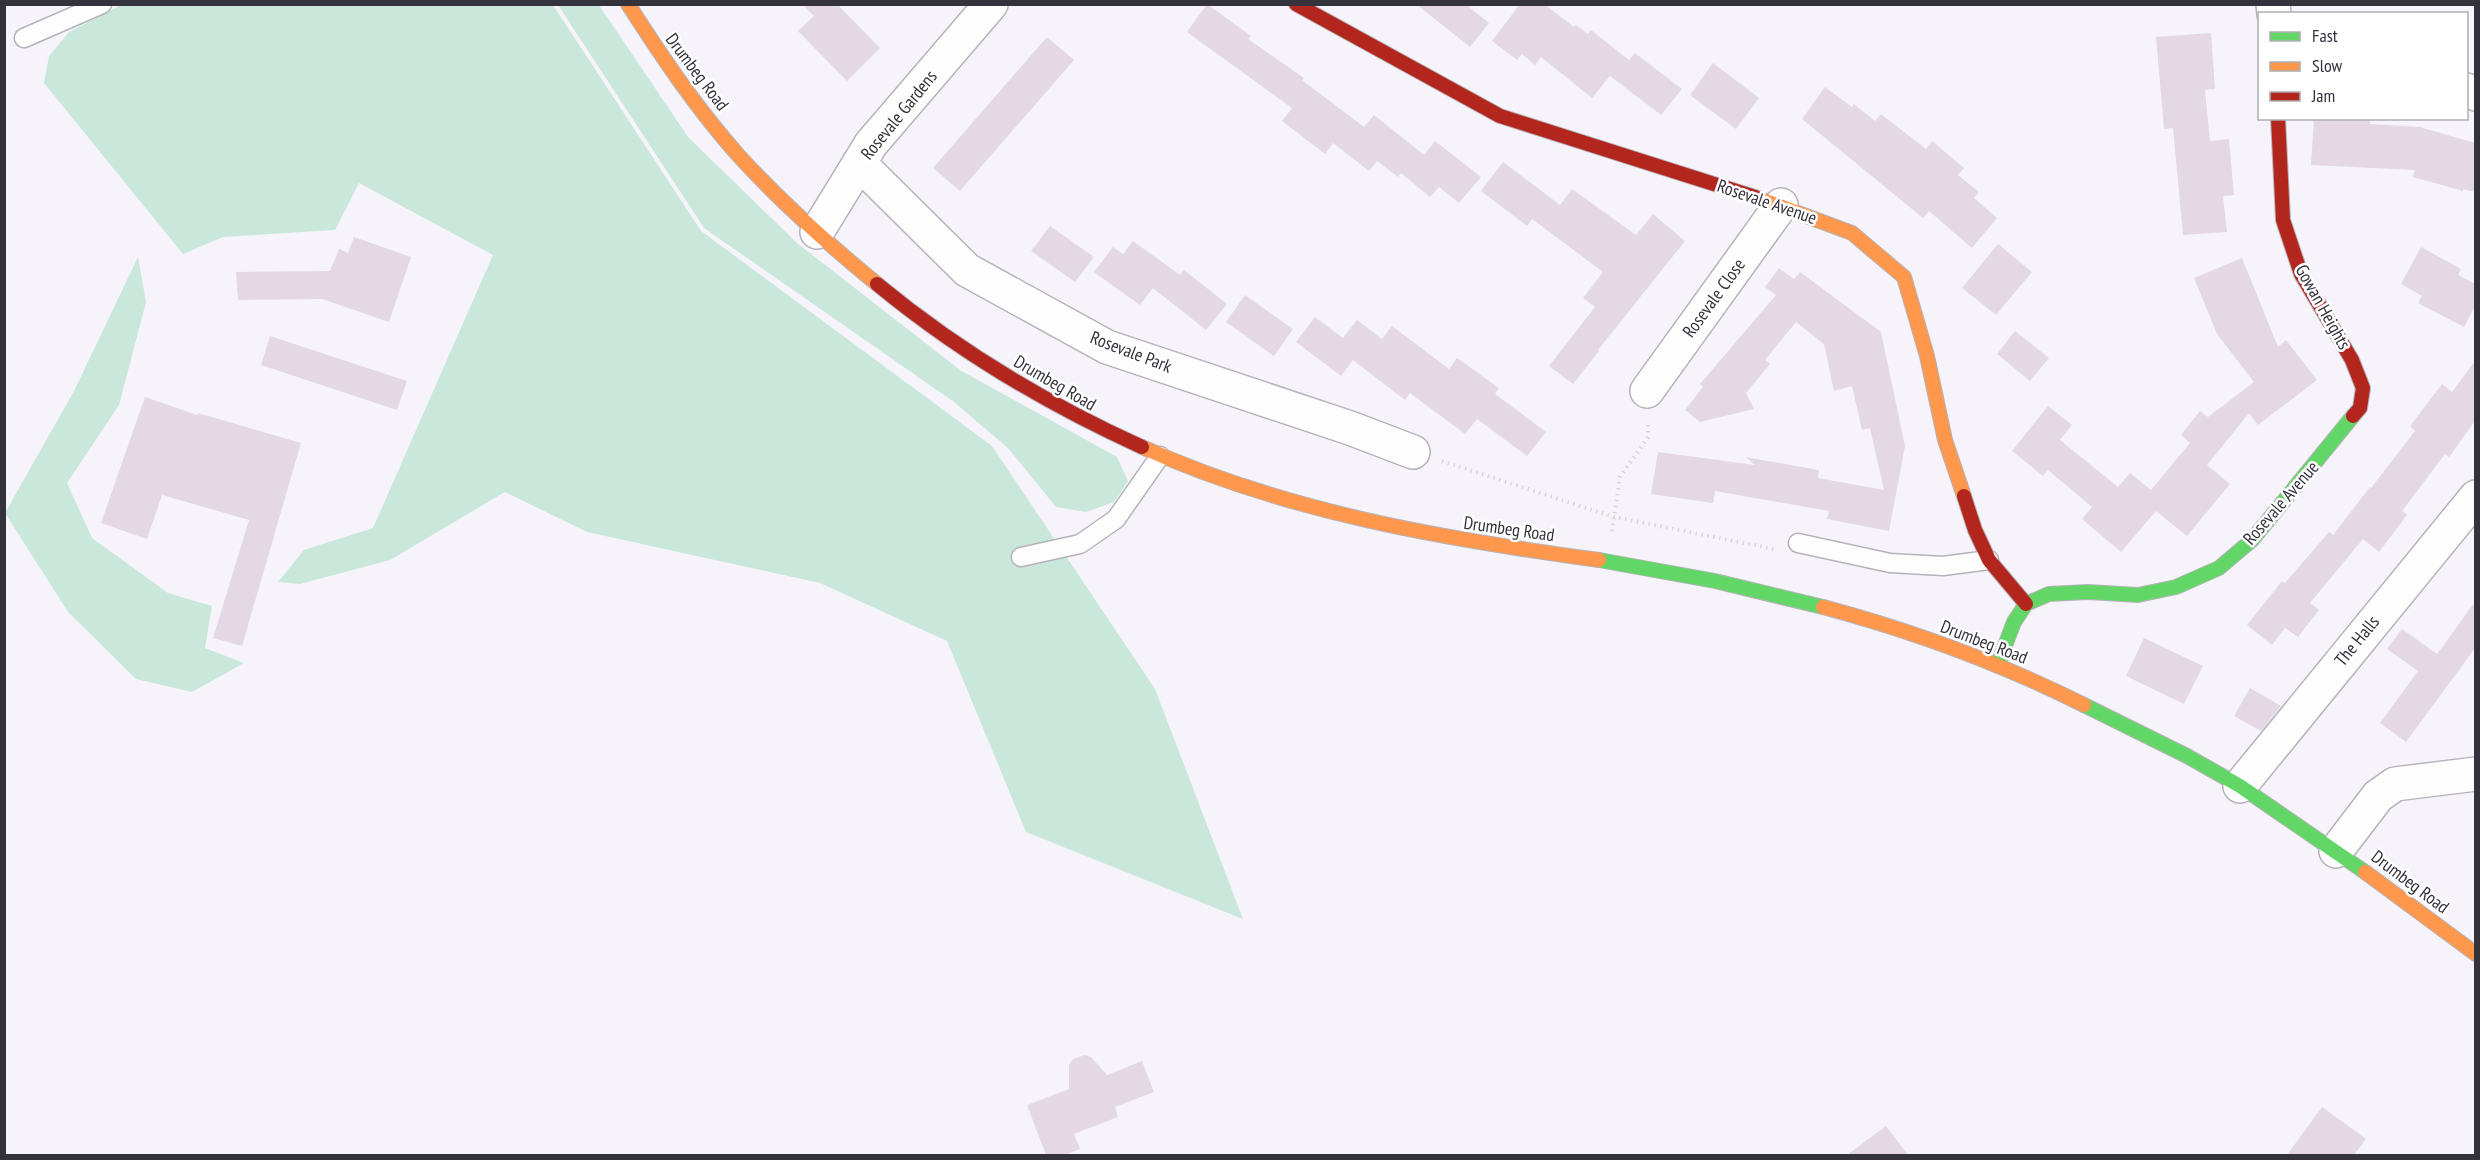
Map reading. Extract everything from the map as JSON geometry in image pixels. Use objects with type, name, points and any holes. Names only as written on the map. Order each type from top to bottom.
[{"type":"street","name":"Drumbeg Road","points":[[628,4],[703,112],[755,174],[817,232],[859,270],[930,324],[1006,376],[1081,419],[1160,456],[1221,478],[1338,513],[1450,538],[1643,567],[1755,589],[1875,623],[1998,664],[2140,733],[2240,786],[2336,851],[2475,954]]},
{"type":"street","name":"Rosevale Gardens","points":[[817,232],[871,144],[991,4]]},
{"type":"street","name":"Rosevale Avenue","points":[[1296,4],[1500,116],[1781,205],[1852,233],[1904,278],[1927,356],[1945,440],[1975,530],[1989,560],[2026,604],[2049,594],[2088,592],[2138,595],[2176,587],[2219,568],[2252,540],[2329,448]]},
{"type":"street","name":"Gowan Heights","points":[[2278,120],[2283,220],[2301,274],[2352,360],[2363,388],[2360,408],[2329,448]]},
{"type":"street","name":"Rosevale Park","points":[[859,163],[967,270],[1107,347],[1340,425],[1413,452]]},
{"type":"street","name":"Rosevale Close","points":[[1647,391],[1781,205]]},
{"type":"street","name":"The Halls","points":[[2240,786],[2475,497]]},
{"type":"street","points":[[1998,664],[2014,622],[2026,604]]},
{"type":"street","points":[[2336,851],[2378,796],[2395,784],[2475,774]]},
{"type":"lane","points":[[24,38],[102,4]]},
{"type":"lane","points":[[1021,557],[1080,544],[1116,519],[1160,456]]},
{"type":"lane","points":[[1798,543],[1890,563],[1943,566],[1989,560]]},
{"type":"path","points":[[1614,517],[1620,477],[1648,437],[1647,391]]},
{"type":"path","points":[[1413,452],[1614,517],[1773,549],[1798,543]]},
{"type":"green space","points":[[121,5],[553,5],[701,231],[992,446],[1155,689],[1243,919],[1026,832],[947,641],[820,583],[587,532],[505,492],[390,560],[300,584],[278,582],[304,550],[373,528],[493,255],[359,183],[335,230],[223,237],[183,254],[44,83],[49,56],[69,32]]},
{"type":"green space","points":[[558,5],[599,5],[688,137],[797,243],[960,370],[1117,457],[1128,481],[1114,502],[1086,512],[1056,507],[1008,448],[954,402],[704,228]]},
{"type":"green space","points":[[138,257],[146,302],[119,405],[67,483],[92,538],[168,593],[212,606],[205,648],[244,663],[192,692],[136,679],[68,612],[5,513],[74,391]]},
{"type":"building","points":[[802,4],[837,4],[880,48],[847,81],[798,31],[814,16]]},
{"type":"building","points":[[1207,4],[1251,36],[1248,39],[1304,78],[1302,80],[1364,127],[1374,115],[1424,155],[1435,141],[1481,177],[1459,203],[1439,187],[1430,197],[1401,173],[1398,177],[1377,161],[1369,171],[1333,143],[1325,154],[1282,121],[1292,108],[1187,32]]},
{"type":"building","points":[[1416,4],[1465,4],[1489,23],[1470,47]]},
{"type":"building","points":[[1520,4],[1544,4],[1574,27],[1576,25],[1588,34],[1591,30],[1629,60],[1635,53],[1682,89],[1661,115],[1610,76],[1592,98],[1541,57],[1535,65],[1522,54],[1517,60],[1492,41]]},
{"type":"building","points":[[2211,33],[2215,89],[2205,90],[2210,141],[2229,139],[2234,195],[2223,196],[2227,232],[2183,235],[2173,128],[2164,129],[2156,37]]},
{"type":"building","points":[[1047,37],[1074,60],[960,191],[933,168]]},
{"type":"building","points":[[1713,63],[1759,98],[1736,129],[1690,95]]},
{"type":"building","points":[[1825,87],[1852,107],[1854,104],[1875,121],[1881,114],[1926,149],[1932,141],[1964,168],[1958,175],[1979,192],[1974,198],[1997,218],[1972,248],[1929,211],[1923,218],[1802,119]]},
{"type":"building","points":[[2314,120],[2370,120],[2370,124],[2420,127],[2475,143],[2475,192],[2463,189],[2463,191],[2413,177],[2415,170],[2311,165]]},
{"type":"building","points":[[1503,162],[1560,205],[1572,189],[1636,235],[1653,214],[1685,241],[1573,384],[1549,366],[1595,307],[1583,298],[1603,272],[1532,219],[1527,226],[1481,191]]},
{"type":"building","points":[[1050,226],[1094,257],[1075,282],[1031,251]]},
{"type":"building","points":[[354,237],[411,257],[389,322],[322,299],[238,300],[236,272],[330,271],[339,249],[348,253]]},
{"type":"building","points":[[1133,241],[1180,275],[1184,270],[1227,304],[1206,330],[1153,288],[1140,305],[1094,272],[1113,247],[1123,254]]},
{"type":"building","points":[[1998,244],[2032,272],[1996,315],[1962,288]]},
{"type":"building","points":[[2421,247],[2461,269],[2458,275],[2475,284],[2475,306],[2464,327],[2418,303],[2422,296],[2401,284]]},
{"type":"building","points":[[2242,258],[2278,347],[2286,340],[2317,380],[2258,425],[2249,413],[2207,465],[2230,484],[2187,536],[2156,511],[2121,552],[2082,519],[2092,507],[2048,470],[2043,476],[2012,451],[2048,406],[2072,425],[2060,440],[2118,487],[2130,473],[2151,490],[2190,443],[2181,435],[2200,411],[2208,417],[2254,382],[2217,334],[2194,278]]},
{"type":"building","points":[[1779,268],[1794,279],[1800,272],[1881,332],[1905,446],[1889,531],[1827,519],[1829,511],[1715,491],[1713,503],[1651,494],[1658,452],[1755,465],[1745,457],[1819,470],[1818,478],[1884,490],[1870,428],[1862,430],[1852,386],[1834,391],[1824,344],[1796,322],[1765,360],[1770,364],[1746,393],[1754,409],[1700,422],[1685,410],[1703,387],[1700,384],[1776,295],[1765,287]]},
{"type":"building","points":[[1245,295],[1293,329],[1274,356],[1226,322]]},
{"type":"building","points":[[1315,317],[1343,338],[1357,320],[1382,339],[1392,326],[1449,369],[1457,358],[1499,388],[1495,394],[1546,432],[1527,456],[1477,419],[1465,434],[1410,393],[1405,400],[1353,360],[1341,376],[1296,342]]},
{"type":"building","points":[[2015,331],[2049,358],[2030,381],[1997,354]]},
{"type":"building","points":[[270,336],[407,381],[397,410],[261,365]]},
{"type":"building","points":[[2475,361],[2475,421],[2449,457],[2445,454],[2402,511],[2407,515],[2379,552],[2363,539],[2310,603],[2319,610],[2298,637],[2285,628],[2272,645],[2247,625],[2282,581],[2285,583],[2329,532],[2333,535],[2415,431],[2410,426],[2442,384],[2452,392]]},
{"type":"building","points":[[145,397],[197,415],[198,413],[301,443],[242,646],[213,638],[249,520],[162,495],[147,539],[101,523]]},
{"type":"building","points":[[2475,602],[2475,648],[2406,742],[2380,723],[2418,671],[2387,649],[2402,629],[2437,654]]},
{"type":"building","points":[[2144,638],[2203,666],[2184,704],[2126,676]]},
{"type":"building","points":[[2250,688],[2281,706],[2261,731],[2234,716]]},
{"type":"building","points":[[1085,1055],[1091,1057],[1107,1075],[1142,1061],[1154,1092],[1115,1107],[1118,1117],[1074,1134],[1080,1149],[1064,1155],[1046,1155],[1027,1105],[1069,1089],[1069,1065],[1073,1059]]},
{"type":"building","points":[[2322,1107],[2366,1139],[2354,1155],[2287,1155]]},
{"type":"building","points":[[1886,1126],[1908,1155],[1847,1155]]},
{"type":"traffic: fast","points":[[1998,664],[2014,622],[2026,604],[2049,594],[2088,592],[2138,595],[2176,587],[2219,568],[2252,540],[2353,416]]},
{"type":"traffic: fast","points":[[1599,560],[1715,581],[1823,607]]},
{"type":"traffic: fast","points":[[2084,705],[2187,756],[2240,786],[2365,872]]},
{"type":"traffic: slow","points":[[628,4],[680,82],[739,156],[805,222],[877,284]]},
{"type":"traffic: slow","points":[[1755,197],[1852,233],[1904,277],[1927,356],[1945,440],[1964,496]]},
{"type":"traffic: slow","points":[[1142,447],[1197,470],[1309,506],[1482,543],[1599,560]]},
{"type":"traffic: slow","points":[[1823,607],[1956,649],[2020,675],[2084,705]]},
{"type":"traffic: slow","points":[[2365,872],[2476,954]]},
{"type":"traffic: jam","points":[[1296,4],[1500,116],[1755,197]]},
{"type":"traffic: jam","points":[[2278,120],[2283,220],[2301,274],[2352,360],[2363,388],[2360,408],[2353,416]]},
{"type":"traffic: jam","points":[[877,284],[939,331],[1004,374],[1072,413],[1142,447]]},
{"type":"traffic: jam","points":[[1964,496],[1975,530],[1989,560],[2026,604]]}]
